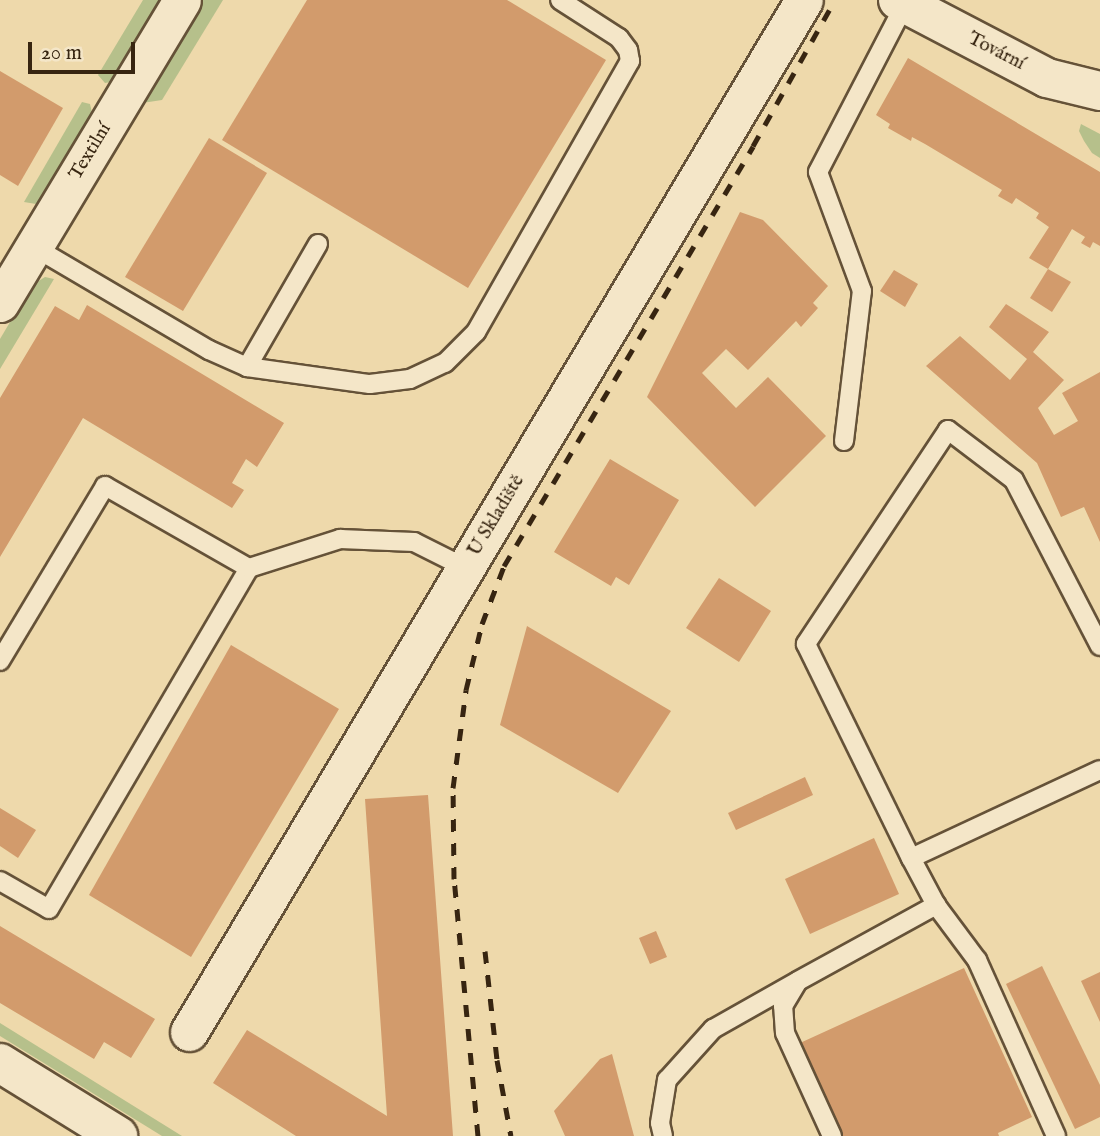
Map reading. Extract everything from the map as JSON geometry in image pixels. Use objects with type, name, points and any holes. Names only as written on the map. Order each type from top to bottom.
[{"type":"street","name":"Textilní","points":[[0,303],[182,0]]},
{"type":"street","name":"U Skladiště","points":[[189,1032],[804,0]]},
{"type":"street","name":"Tovární","points":[[902,2],[1047,78],[1100,91]]},
{"type":"street","points":[[0,1063],[118,1136]]},
{"type":"lane","points":[[34,247],[209,350],[247,367],[370,384],[410,379],[445,363],[476,332],[630,61],[628,50],[619,38],[561,0]]},
{"type":"lane","points":[[844,441],[862,291],[818,172],[902,2]]},
{"type":"lane","points":[[247,367],[318,244]]},
{"type":"lane","points":[[1056,1136],[977,960],[936,905],[806,644],[948,430],[1013,480],[1100,646]]},
{"type":"lane","points":[[0,661],[105,486],[249,568]]},
{"type":"lane","points":[[0,881],[49,909],[249,568],[340,538],[414,542],[466,568]]},
{"type":"lane","points":[[911,858],[1100,770]]},
{"type":"lane","points":[[663,1136],[660,1123],[667,1080],[713,1029],[936,905]]},
{"type":"lane","points":[[799,980],[783,1006],[785,1033],[832,1136]]},
{"type":"green space","points":[[143,0],[164,0],[111,82],[105,83],[98,75]]},
{"type":"green space","points":[[203,0],[223,0],[162,100],[142,103]]},
{"type":"green space","points":[[82,102],[90,104],[93,117],[42,200],[36,204],[24,202]]},
{"type":"green space","points":[[1081,124],[1100,134],[1100,158],[1092,153],[1084,141],[1079,131]]},
{"type":"green space","points":[[45,277],[54,279],[0,369],[0,339],[32,285]]},
{"type":"green space","points":[[0,1023],[182,1136],[162,1136],[0,1036]]},
{"type":"building","points":[[307,0],[507,0],[606,60],[468,288],[222,140]]},
{"type":"building","points":[[908,58],[1100,172],[1100,246],[1093,242],[1090,248],[1081,243],[1085,237],[1072,229],[1048,269],[1029,258],[1049,227],[1036,218],[1039,213],[1016,198],[1012,204],[998,196],[1002,190],[925,144],[912,137],[911,141],[888,128],[890,124],[876,115]]},
{"type":"building","points":[[0,71],[63,108],[18,186],[0,175]]},
{"type":"building","points":[[209,138],[267,173],[183,311],[125,277]]},
{"type":"building","points":[[740,212],[763,220],[828,286],[813,303],[818,308],[801,327],[796,321],[748,370],[726,349],[702,373],[736,408],[768,377],[826,436],[755,507],[647,397]]},
{"type":"building","points":[[1048,269],[1071,282],[1052,312],[1030,298]]},
{"type":"building","points":[[894,270],[918,284],[905,307],[880,291]]},
{"type":"building","points":[[1006,304],[1049,332],[1033,352],[1064,380],[1038,408],[1054,435],[1078,421],[1062,393],[1100,372],[1100,542],[1084,507],[1061,517],[1037,463],[926,366],[960,336],[1010,380],[1027,359],[989,327]]},
{"type":"building","points":[[87,305],[284,423],[257,467],[246,459],[232,483],[244,490],[232,508],[83,418],[0,557],[0,398],[55,306],[79,320]]},
{"type":"building","points":[[610,459],[679,500],[629,585],[616,577],[611,586],[554,552]]},
{"type":"building","points":[[719,578],[771,611],[739,662],[686,628]]},
{"type":"building","points":[[527,626],[671,711],[618,793],[500,725]]},
{"type":"building","points":[[231,645],[339,709],[191,957],[89,895]]},
{"type":"building","points":[[805,777],[813,795],[736,830],[728,813]]},
{"type":"building","points":[[428,795],[453,1136],[296,1136],[213,1083],[247,1030],[387,1116],[365,799]]},
{"type":"building","points":[[0,808],[36,830],[18,858],[0,846]]},
{"type":"building","points":[[874,838],[899,894],[810,934],[785,879]]},
{"type":"building","points":[[0,926],[155,1019],[131,1058],[104,1042],[94,1059],[0,1003]]},
{"type":"building","points":[[656,931],[667,957],[650,964],[639,938]]},
{"type":"building","points":[[1042,966],[1100,1085],[1100,1117],[1075,1129],[1006,984]]},
{"type":"building","points":[[964,968],[1032,1117],[998,1133],[999,1136],[841,1136],[800,1043]]},
{"type":"building","points":[[1100,972],[1100,1022],[1081,981]]},
{"type":"building","points":[[612,1054],[634,1136],[565,1136],[554,1111],[600,1059]]},
{"type":"railway","points":[[478,1136],[454,879],[453,788],[466,690],[482,624],[504,566],[753,146],[835,0]]},
{"type":"railway","points":[[485,951],[497,1060],[511,1136]]}]
